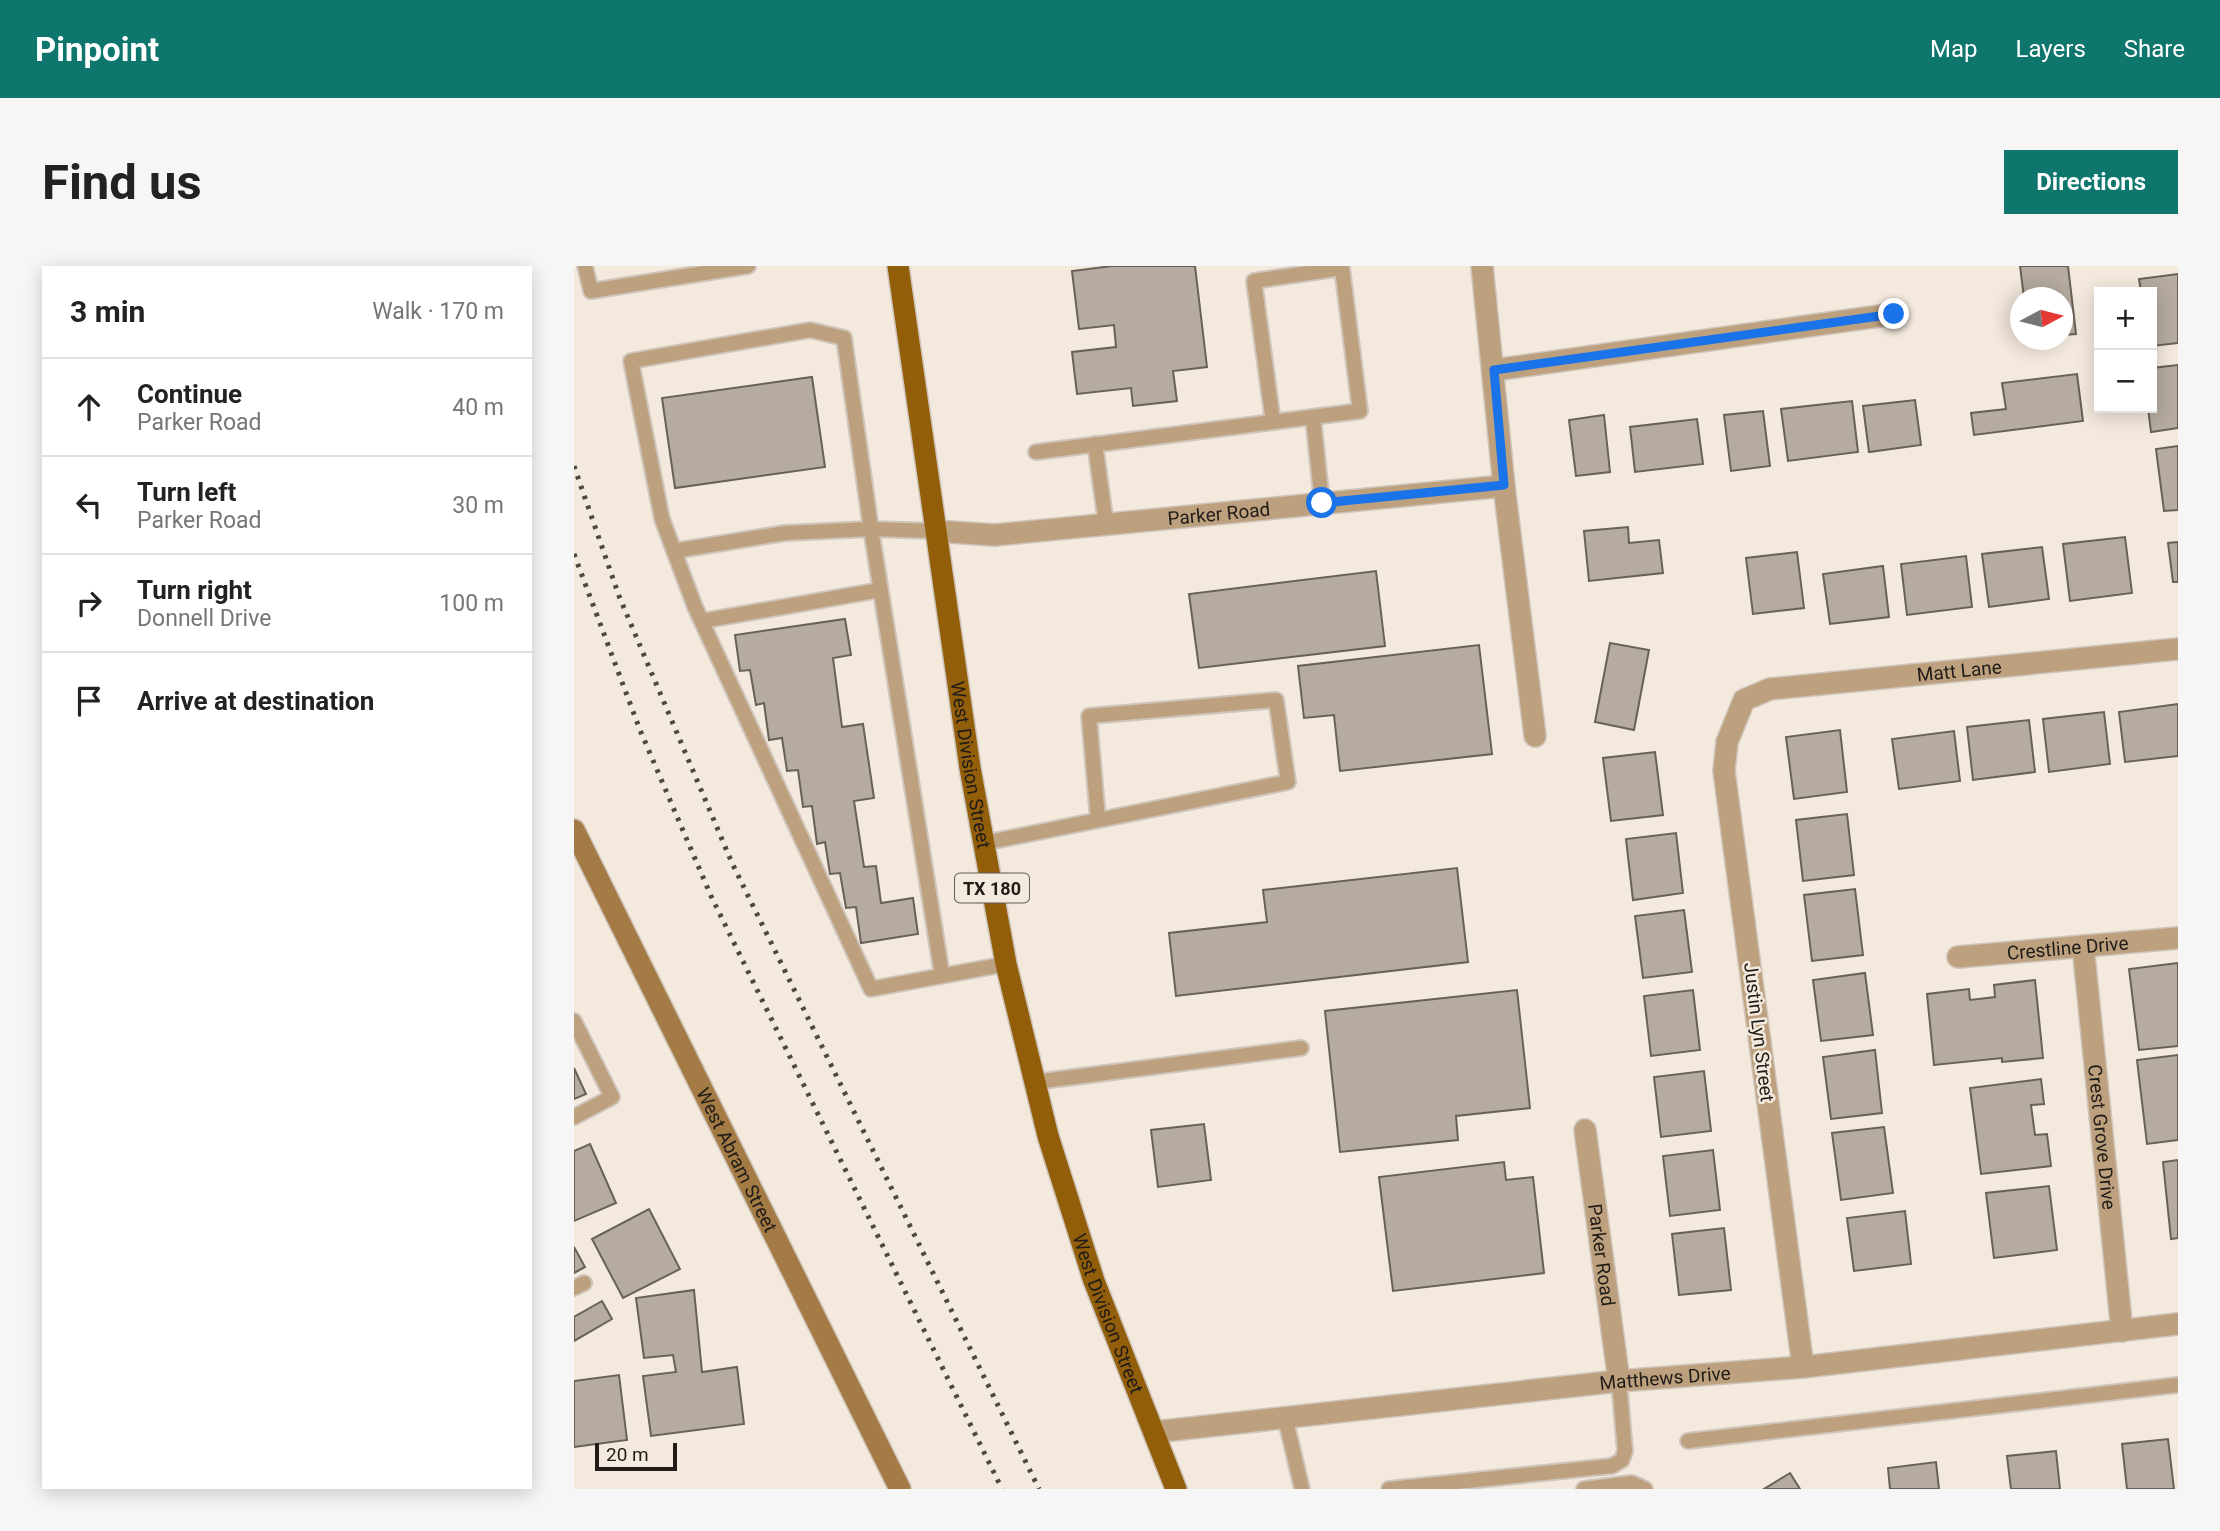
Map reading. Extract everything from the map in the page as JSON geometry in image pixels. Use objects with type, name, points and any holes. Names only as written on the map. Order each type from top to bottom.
[{"type":"main road","name":"West Division Street","points":[[898,266],[935,531],[1006,964],[1048,1136],[1094,1281],[1176,1489]]},
{"type":"main road","name":"West Abram Street","points":[[574,830],[900,1489]]},
{"type":"street","points":[[1482,266],[1504,485],[1535,736]]},
{"type":"street","points":[[1494,370],[1894,314]]},
{"type":"street","name":"Parker Road","points":[[935,531],[995,535],[1504,485]]},
{"type":"street","name":"Matt Lane","points":[[1744,700],[1770,689],[2178,649]]},
{"type":"street","name":"Justin Lyn Street","points":[[1744,700],[1727,742],[1724,771],[1803,1367]]},
{"type":"street","name":"Crestline Drive","points":[[1958,957],[2178,938]]},
{"type":"street","name":"Crest Grove Drive","points":[[2083,946],[2122,1331]]},
{"type":"street","name":"Parker Road","points":[[1586,1130],[1619,1381]]},
{"type":"street","name":"Matthews Drive","points":[[1154,1432],[1619,1381],[1803,1367],[2178,1324]]},
{"type":"lane","points":[[585,266],[591,290],[748,266]]},
{"type":"lane","points":[[1036,452],[1360,411],[1342,268],[1254,281],[1273,422]]},
{"type":"lane","points":[[942,975],[880,590],[844,338],[810,330],[631,361],[662,519],[674,551],[702,621],[871,989],[1006,964]]},
{"type":"lane","points":[[1313,417],[1322,503]]},
{"type":"lane","points":[[1095,444],[1106,524]]},
{"type":"lane","points":[[674,551],[785,533],[871,529],[935,531]]},
{"type":"lane","points":[[702,621],[880,590]]},
{"type":"lane","points":[[984,842],[1098,820],[1288,782],[1276,700],[1089,716],[1098,820]]},
{"type":"lane","points":[[574,1021],[612,1097],[574,1117]]},
{"type":"lane","points":[[1035,1082],[1301,1048]]},
{"type":"lane","points":[[1389,1489],[1612,1466],[1622,1460],[1625,1451],[1619,1381]]},
{"type":"lane","points":[[1688,1441],[2178,1385]]},
{"type":"lane","points":[[1284,1418],[1302,1489]]},
{"type":"lane","points":[[1584,1489],[1632,1483],[1645,1489]]},
{"type":"building","points":[[1112,266],[1195,266],[1207,367],[1173,371],[1177,401],[1133,406],[1131,388],[1077,394],[1072,352],[1116,347],[1114,325],[1079,329],[1072,271]]},
{"type":"building","points":[[2020,266],[2068,266],[2070,287],[2023,287]]},
{"type":"building","points":[[2178,274],[2178,343],[2157,345],[2157,287],[2140,287],[2139,279]]},
{"type":"building","points":[[2073,308],[2076,334],[2073,334]]},
{"type":"building","points":[[2178,365],[2178,428],[2151,432],[2149,413],[2157,413],[2157,367]]},
{"type":"building","points":[[2077,374],[2083,421],[1974,435],[1971,413],[2006,409],[2002,383]]},
{"type":"building","points":[[812,377],[825,467],[675,488],[662,398]]},
{"type":"building","points":[[1915,400],[1921,445],[1869,452],[1863,406]]},
{"type":"building","points":[[1852,401],[1858,452],[1788,461],[1781,409]]},
{"type":"building","points":[[1763,411],[1770,466],[1731,471],[1724,415]]},
{"type":"building","points":[[1604,415],[1610,472],[1576,476],[1569,420]]},
{"type":"building","points":[[1697,419],[1703,464],[1635,472],[1630,427]]},
{"type":"building","points":[[2178,446],[2178,510],[2164,511],[2156,449]]},
{"type":"building","points":[[1628,527],[1629,543],[1659,540],[1663,573],[1589,581],[1584,531]]},
{"type":"building","points":[[2125,537],[2132,593],[2070,601],[2063,544]]},
{"type":"building","points":[[2178,542],[2178,582],[2173,582],[2168,543]]},
{"type":"building","points":[[2042,547],[2049,599],[1989,607],[1982,554]]},
{"type":"building","points":[[1797,552],[1804,608],[1753,614],[1746,558]]},
{"type":"building","points":[[1966,556],[1972,607],[1907,615],[1901,564]]},
{"type":"building","points":[[1883,566],[1889,617],[1830,624],[1823,574]]},
{"type":"building","points":[[1376,571],[1385,646],[1199,668],[1189,594]]},
{"type":"building","points":[[845,619],[851,655],[833,658],[842,727],[863,724],[874,798],[854,801],[864,867],[876,866],[881,903],[913,898],[918,934],[861,943],[856,907],[846,908],[840,873],[830,874],[825,842],[817,844],[812,806],[803,807],[798,770],[787,771],[782,738],[769,740],[764,703],[756,705],[750,670],[740,671],[735,635]]},
{"type":"building","points":[[1610,643],[1649,650],[1634,730],[1595,722]]},
{"type":"building","points":[[1479,645],[1492,754],[1340,771],[1334,715],[1304,718],[1298,666]]},
{"type":"building","points":[[2178,704],[2178,756],[2125,762],[2119,712]]},
{"type":"building","points":[[2104,712],[2110,764],[2049,772],[2043,719]]},
{"type":"building","points":[[2029,720],[2035,772],[1973,780],[1967,727]]},
{"type":"building","points":[[1840,730],[1847,792],[1794,799],[1786,737]]},
{"type":"building","points":[[1954,731],[1960,781],[1899,789],[1892,739]]},
{"type":"building","points":[[1655,752],[1663,815],[1611,821],[1603,758]]},
{"type":"building","points":[[1847,814],[1854,875],[1803,881],[1796,820]]},
{"type":"building","points":[[1676,833],[1683,893],[1633,900],[1626,839]]},
{"type":"building","points":[[1457,868],[1468,962],[1176,996],[1169,933],[1267,922],[1263,890]]},
{"type":"building","points":[[1855,889],[1863,955],[1812,961],[1804,895]]},
{"type":"building","points":[[1684,910],[1692,972],[1643,978],[1635,916]]},
{"type":"building","points":[[2178,963],[2178,1046],[2139,1050],[2129,969]]},
{"type":"building","points":[[1865,973],[1873,1035],[1821,1041],[1813,980]]},
{"type":"building","points":[[2035,980],[2043,1058],[2002,1062],[2002,1058],[1934,1065],[1927,994],[1969,989],[1970,1000],[1995,997],[1994,985]]},
{"type":"building","points":[[1517,990],[1530,1108],[1456,1116],[1458,1140],[1340,1152],[1325,1011]]},
{"type":"building","points":[[1693,990],[1700,1050],[1651,1056],[1644,996]]},
{"type":"building","points":[[1875,1050],[1882,1113],[1831,1119],[1823,1057]]},
{"type":"building","points":[[2178,1055],[2178,1140],[2147,1144],[2137,1060]]},
{"type":"building","points":[[574,1068],[586,1094],[574,1099]]},
{"type":"building","points":[[1704,1071],[1711,1131],[1661,1137],[1654,1077]]},
{"type":"building","points":[[2041,1079],[2044,1104],[2031,1105],[2035,1135],[2047,1134],[2051,1166],[1981,1174],[1970,1088]]},
{"type":"building","points":[[1204,1124],[1211,1180],[1158,1187],[1151,1130]]},
{"type":"building","points":[[1884,1127],[1893,1193],[1841,1200],[1832,1133]]},
{"type":"building","points":[[590,1144],[616,1203],[574,1221],[574,1151]]},
{"type":"building","points":[[1713,1150],[1720,1210],[1670,1216],[1663,1156]]},
{"type":"building","points":[[2178,1160],[2178,1238],[2171,1239],[2163,1162]]},
{"type":"building","points":[[1504,1162],[1506,1180],[1533,1177],[1544,1273],[1393,1291],[1379,1177]]},
{"type":"building","points":[[2049,1186],[2057,1250],[1994,1258],[1986,1193]]},
{"type":"building","points":[[649,1209],[680,1269],[623,1298],[592,1239]]},
{"type":"building","points":[[1905,1211],[1911,1264],[1854,1271],[1847,1218]]},
{"type":"building","points":[[1724,1228],[1731,1290],[1679,1295],[1672,1234]]},
{"type":"building","points":[[574,1247],[585,1267],[574,1273]]},
{"type":"building","points":[[694,1290],[702,1372],[737,1367],[744,1424],[651,1436],[643,1376],[676,1372],[673,1355],[644,1358],[636,1298]]},
{"type":"building","points":[[602,1301],[612,1319],[574,1341],[574,1317]]},
{"type":"building","points":[[619,1375],[627,1440],[574,1447],[574,1381]]},
{"type":"building","points":[[2168,1439],[2174,1489],[2127,1489],[2122,1444]]},
{"type":"building","points":[[2056,1451],[2060,1489],[2011,1489],[2007,1456]]},
{"type":"building","points":[[1936,1462],[1939,1489],[1890,1489],[1888,1468]]},
{"type":"building","points":[[1790,1473],[1800,1489],[1764,1489]]},
{"type":"railway","points":[[574,466],[619,596],[732,863],[1039,1489]]},
{"type":"railway","points":[[574,554],[640,730],[711,896],[1002,1489]]},
{"type":"route","points":[[1322,503],[1504,485],[1494,370],[1894,314]]}]
